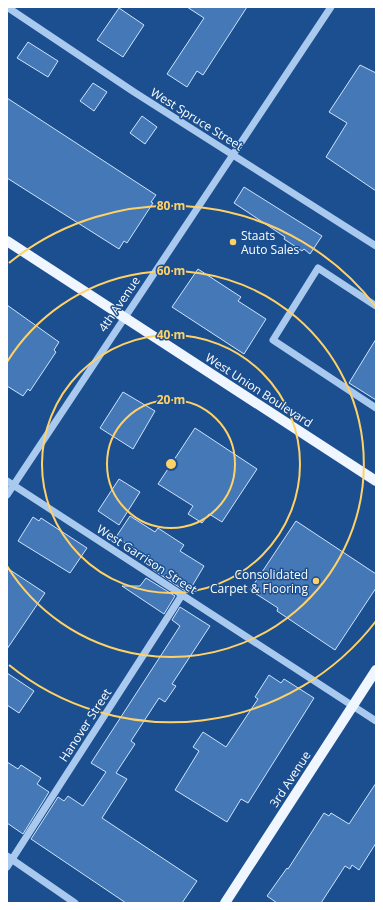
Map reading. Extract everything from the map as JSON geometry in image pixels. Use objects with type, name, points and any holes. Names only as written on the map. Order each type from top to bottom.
[{"type":"main road","name":"West Union Boulevard","points":[[7,241],[376,481]]},
{"type":"main road","name":"3rd Avenue","points":[[225,903],[376,670]]},
{"type":"street","name":"West Spruce Street","points":[[7,7],[134,92],[376,246]]},
{"type":"street","name":"4th Avenue","points":[[7,495],[10,483],[234,155],[331,7]]},
{"type":"street","points":[[376,306],[318,268],[273,340],[376,408]]},
{"type":"street","name":"West Garrison Street","points":[[10,483],[376,722]]},
{"type":"street","name":"Hanover Street","points":[[7,867],[10,857],[182,595]]},
{"type":"street","points":[[10,857],[75,903]]},
{"type":"building","points":[[187,7],[247,7],[203,75],[197,71],[187,87],[167,74],[204,18]]},
{"type":"building","points":[[119,8],[144,25],[123,57],[97,40]]},
{"type":"building","points":[[28,42],[58,61],[48,77],[17,58]]},
{"type":"building","points":[[360,65],[376,73],[376,191],[326,157],[347,123],[329,112]]},
{"type":"building","points":[[93,83],[107,92],[94,111],[80,101]]},
{"type":"building","points":[[7,98],[156,195],[151,202],[153,203],[127,243],[124,241],[119,249],[7,178]]},
{"type":"building","points":[[142,116],[157,127],[145,144],[130,133]]},
{"type":"building","points":[[244,187],[322,236],[310,254],[304,249],[302,251],[284,239],[285,237],[234,203]]},
{"type":"building","points":[[198,269],[241,297],[238,301],[266,319],[244,354],[172,307]]},
{"type":"building","points":[[7,305],[59,342],[54,350],[56,352],[30,391],[28,389],[23,396],[7,386]]},
{"type":"building","points":[[376,339],[376,400],[349,383]]},
{"type":"building","points":[[123,392],[155,411],[133,449],[100,428]]},
{"type":"building","points":[[195,428],[257,469],[222,522],[209,514],[202,523],[188,514],[193,506],[158,484]]},
{"type":"building","points":[[119,479],[140,492],[119,525],[98,511]]},
{"type":"building","points":[[130,516],[155,532],[158,528],[184,545],[180,551],[204,566],[188,593],[152,569],[157,563],[116,537]]},
{"type":"building","points":[[33,517],[39,521],[41,518],[87,548],[70,573],[18,541]]},
{"type":"building","name":"Consolidated Carpet & Flooring","points":[[296,521],[376,574],[376,588],[335,650],[277,611],[278,608],[250,590]]},
{"type":"building","points":[[7,568],[45,593],[7,649]]},
{"type":"building","points":[[146,578],[175,596],[164,614],[122,586],[140,586]]},
{"type":"building","points":[[180,607],[210,626],[172,684],[176,686],[165,702],[159,698],[131,741],[135,744],[116,773],[127,779],[102,818],[197,881],[182,903],[126,903],[31,839],[58,797],[64,801],[68,796],[83,806],[106,772],[91,763],[180,626],[172,620]]},
{"type":"building","points":[[7,673],[34,691],[19,713],[7,705]]},
{"type":"building","points":[[269,675],[281,683],[284,679],[314,698],[248,803],[241,799],[227,822],[175,790],[199,751],[193,747],[203,732],[226,747],[258,699],[255,697]]},
{"type":"building","points":[[7,762],[18,769],[21,765],[41,778],[37,784],[49,792],[23,834],[7,823]]},
{"type":"building","points":[[376,783],[376,843],[359,870],[352,865],[350,869],[345,866],[321,903],[277,903],[267,896],[287,868],[288,869],[324,813],[329,816],[331,813],[349,824]]},
{"type":"place","name":"Staats Auto Sales","points":[[233,242]]},
{"type":"place","name":"Consolidated Carpet & Flooring","points":[[316,581]]}]
